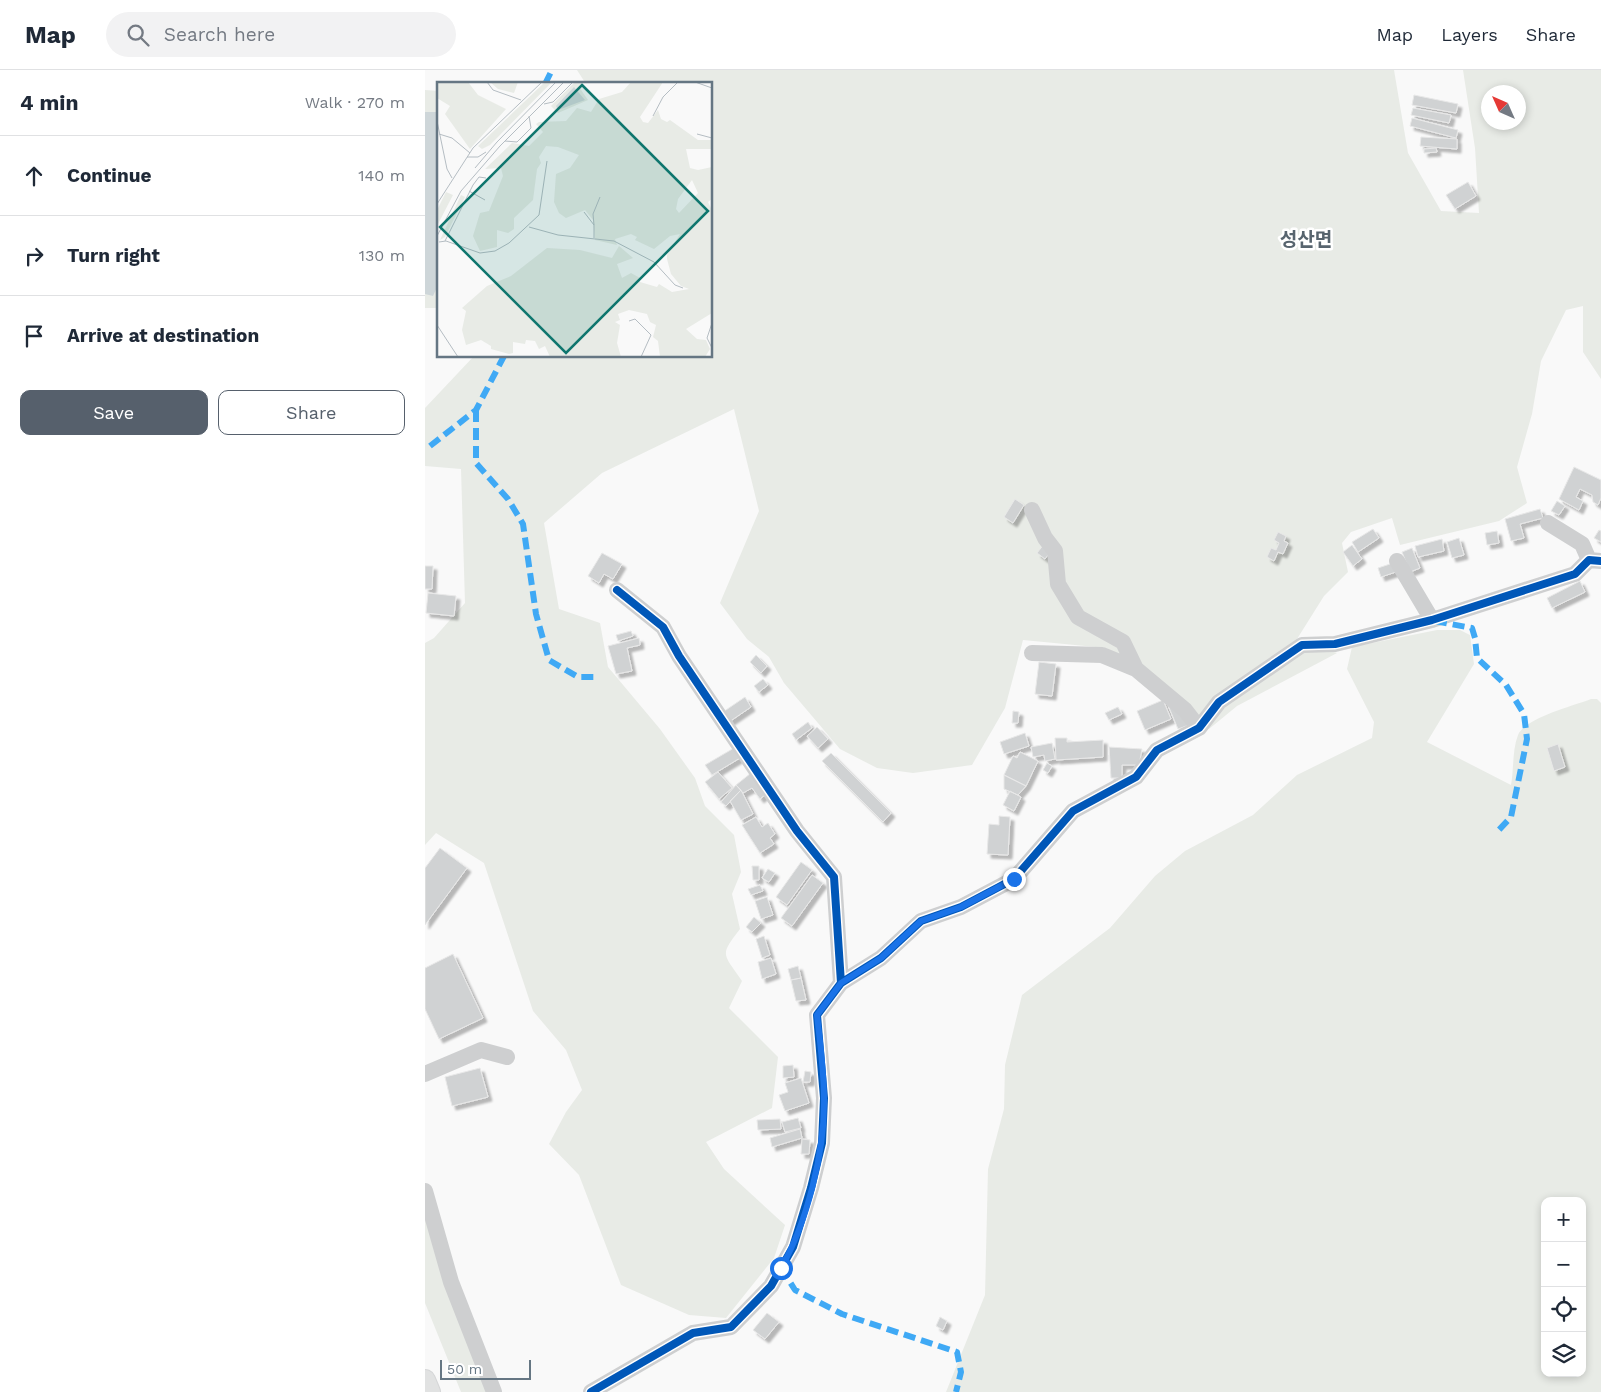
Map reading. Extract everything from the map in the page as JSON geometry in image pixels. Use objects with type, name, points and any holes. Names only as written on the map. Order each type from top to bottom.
[{"type":"main road","points":[[425,1380],[430,1392]]},
{"type":"street","points":[[1033,510],[1045,538],[1055,551],[1058,584],[1078,616],[1123,642],[1136,669]]},
{"type":"street","points":[[591,1392],[693,1333],[731,1327],[771,1286],[793,1247],[822,1143],[825,1098],[817,1015],[841,983],[881,958],[921,921],[961,907],[1014,879],[1073,811],[1136,777],[1157,750],[1199,728],[1219,702],[1302,645],[1335,644],[1432,620],[1575,574],[1595,560],[1582,544],[1548,523]]},
{"type":"street","points":[[1397,561],[1432,620]]},
{"type":"street","points":[[617,590],[663,627],[679,656],[797,831],[833,877],[841,983]]},
{"type":"street","points":[[1032,653],[1102,655],[1136,669],[1185,710],[1199,728]]},
{"type":"street","points":[[425,1074],[481,1050],[507,1057]]},
{"type":"street","points":[[425,1191],[451,1282],[494,1392]]},
{"type":"shaded area","points":[[577,70],[1394,70],[1408,153],[1441,211],[1479,213],[1475,148],[1463,70],[1601,70],[1601,379],[1583,352],[1583,306],[1566,310],[1541,361],[1532,414],[1517,467],[1527,503],[1499,521],[1400,545],[1392,518],[1351,532],[1342,543],[1348,572],[1324,596],[1297,639],[1337,653],[1237,706],[1209,729],[1155,676],[1106,648],[1023,640],[1005,708],[972,765],[913,773],[877,768],[840,749],[784,683],[769,657],[747,639],[720,603],[759,511],[734,409],[602,473],[544,523],[559,609],[600,623],[608,667],[660,729],[695,778],[705,806],[734,835],[741,872],[732,894],[740,929],[726,950],[726,955],[742,981],[729,1008],[778,1057],[772,1108],[706,1142],[724,1169],[785,1225],[774,1258],[726,1318],[689,1315],[621,1285],[579,1175],[549,1144],[566,1112],[582,1090],[566,1050],[533,1011],[484,863],[436,833],[425,845],[425,643],[434,638],[465,603],[461,469],[425,466],[425,408],[472,358],[713,358],[713,82],[585,82]]},
{"type":"shaded area","points":[[425,90],[437,91],[437,308],[425,308]]},
{"type":"shaded area","points":[[425,112],[437,112],[437,287],[433,296],[425,294]]},
{"type":"shaded area","points":[[1437,630],[1460,630],[1470,635],[1474,664],[1427,742],[1511,785],[1515,747],[1518,735],[1522,729],[1539,718],[1591,699],[1597,699],[1601,703],[1601,1392],[946,1392],[985,1295],[988,1169],[1004,1109],[1005,1065],[1022,995],[1110,928],[1155,876],[1185,851],[1253,815],[1297,775],[1372,738],[1374,722],[1347,669],[1352,647]]},
{"type":"shaded area","points":[[425,1207],[488,1392],[461,1392],[425,1303]]},
{"type":"building","points":[[1414,95],[1458,104],[1456,113],[1412,105]]},
{"type":"building","points":[[1413,108],[1451,115],[1449,123],[1411,115]]},
{"type":"building","points":[[1412,118],[1458,130],[1456,138],[1410,126]]},
{"type":"building","points":[[1421,137],[1457,139],[1457,149],[1420,146]]},
{"type":"building","points":[[1436,148],[1437,152],[1424,153],[1424,149]]},
{"type":"building","points":[[1468,182],[1476,196],[1455,209],[1446,195]]},
{"type":"building","points":[[1574,467],[1601,480],[1601,498],[1598,505],[1593,502],[1592,495],[1580,489],[1576,497],[1583,501],[1579,510],[1559,499]]},
{"type":"building","points":[[1015,499],[1024,505],[1013,523],[1004,517]]},
{"type":"building","points":[[1557,501],[1565,506],[1559,515],[1551,511]]},
{"type":"building","points":[[1540,509],[1543,518],[1520,524],[1524,538],[1511,541],[1505,519]]},
{"type":"building","points":[[1373,529],[1379,538],[1358,552],[1352,542]]},
{"type":"building","points":[[1599,530],[1601,531],[1601,542],[1594,538]]},
{"type":"building","points":[[1497,531],[1499,543],[1487,545],[1485,533]]},
{"type":"building","points":[[1278,532],[1286,536],[1284,541],[1288,543],[1283,554],[1278,552],[1274,561],[1267,557],[1271,548],[1276,550],[1279,543],[1274,540]]},
{"type":"building","points":[[1459,538],[1464,555],[1452,558],[1447,542]]},
{"type":"building","points":[[1442,539],[1444,551],[1418,557],[1415,546]]},
{"type":"building","points":[[1044,544],[1051,551],[1045,559],[1037,553]]},
{"type":"building","points":[[1352,545],[1362,559],[1353,566],[1343,552]]},
{"type":"building","points":[[1412,548],[1420,568],[1410,572],[1402,552]]},
{"type":"building","points":[[602,553],[622,564],[613,579],[604,574],[599,583],[588,576]]},
{"type":"building","points":[[1393,563],[1396,572],[1381,577],[1378,568]]},
{"type":"building","points":[[425,566],[433,566],[432,589],[425,589]]},
{"type":"building","points":[[1580,581],[1585,592],[1552,608],[1547,598]]},
{"type":"building","points":[[428,593],[456,596],[454,616],[426,613]]},
{"type":"building","points":[[631,631],[633,636],[618,641],[616,635]]},
{"type":"building","points":[[639,638],[640,645],[627,648],[632,671],[616,674],[608,646]]},
{"type":"building","points":[[756,655],[767,666],[761,673],[750,662]]},
{"type":"building","points":[[1039,662],[1056,664],[1052,696],[1035,694]]},
{"type":"building","points":[[763,679],[768,685],[759,692],[754,686]]},
{"type":"building","points":[[745,697],[751,707],[729,722],[723,712]]},
{"type":"building","points":[[1165,698],[1189,725],[1178,729]]},
{"type":"building","points":[[1163,700],[1171,719],[1145,730],[1137,711]]},
{"type":"building","points":[[1118,707],[1122,714],[1109,720],[1105,713]]},
{"type":"building","points":[[1013,711],[1019,712],[1018,723],[1012,723]]},
{"type":"building","points":[[808,722],[812,728],[796,740],[792,734]]},
{"type":"building","points":[[817,727],[828,739],[818,748],[807,736]]},
{"type":"building","points":[[1025,733],[1029,746],[1004,754],[1000,742]]},
{"type":"building","points":[[1055,738],[1067,738],[1067,742],[1103,740],[1103,757],[1056,760]]},
{"type":"building","points":[[1052,743],[1055,759],[1045,761],[1044,755],[1033,757],[1031,747]]},
{"type":"building","points":[[1558,744],[1565,767],[1554,771],[1547,748]]},
{"type":"building","points":[[1109,747],[1142,749],[1139,765],[1122,765],[1122,778],[1111,778]]},
{"type":"building","points":[[734,748],[740,758],[712,775],[705,765]]},
{"type":"building","points":[[1020,752],[1038,761],[1026,786],[1004,775],[1013,756],[1017,758]]},
{"type":"building","points":[[831,753],[891,813],[883,822],[822,761]]},
{"type":"building","points":[[1047,763],[1052,766],[1048,773],[1043,770]]},
{"type":"building","points":[[718,772],[732,788],[719,799],[705,782]]},
{"type":"building","points":[[751,773],[767,793],[760,799],[752,788],[743,793],[736,785]]},
{"type":"building","points":[[1004,775],[1026,786],[1018,795],[1004,789]]},
{"type":"building","points":[[736,785],[741,790],[726,806],[721,802]]},
{"type":"building","points":[[741,790],[753,814],[741,820],[730,801]]},
{"type":"building","points":[[1010,791],[1021,797],[1014,811],[1003,805]]},
{"type":"building","points":[[999,816],[1010,817],[1008,855],[987,854],[989,824],[999,825]]},
{"type":"building","points":[[756,817],[762,827],[768,823],[775,834],[770,838],[774,844],[760,853],[742,825]]},
{"type":"building","points":[[440,848],[467,868],[425,925],[425,868]]},
{"type":"building","points":[[801,862],[812,870],[787,905],[776,897]]},
{"type":"building","points":[[752,866],[759,866],[759,880],[753,880]]},
{"type":"building","points":[[768,869],[775,873],[769,882],[762,878]]},
{"type":"building","points":[[812,875],[823,883],[792,926],[781,918]]},
{"type":"building","points":[[760,885],[763,891],[751,895],[748,889]]},
{"type":"building","points":[[767,897],[773,915],[761,919],[755,901]]},
{"type":"building","points":[[754,917],[761,923],[752,932],[746,927]]},
{"type":"building","points":[[764,936],[770,955],[762,958],[756,939]]},
{"type":"building","points":[[453,954],[483,1018],[439,1039],[425,1009],[425,968]]},
{"type":"building","points":[[771,958],[776,974],[762,979],[758,962]]},
{"type":"building","points":[[798,966],[801,978],[791,980],[788,969]]},
{"type":"building","points":[[801,978],[806,1000],[796,1001],[791,980]]},
{"type":"building","points":[[793,1065],[794,1077],[783,1078],[783,1066]]},
{"type":"building","points":[[480,1068],[488,1097],[452,1106],[445,1077]]},
{"type":"building","points":[[805,1071],[811,1072],[810,1082],[803,1082]]},
{"type":"building","points":[[801,1078],[809,1103],[785,1111],[779,1095],[788,1092],[785,1083]]},
{"type":"building","points":[[798,1118],[801,1128],[785,1132],[782,1122]]},
{"type":"building","points":[[780,1119],[781,1129],[758,1130],[757,1120]]},
{"type":"building","points":[[800,1129],[802,1138],[772,1147],[770,1138]]},
{"type":"building","points":[[802,1139],[810,1140],[809,1154],[801,1154]]},
{"type":"building","points":[[767,1313],[779,1322],[765,1339],[753,1330]]},
{"type":"building","points":[[940,1317],[947,1321],[943,1330],[936,1326]]},
{"type":"marked path","points":[[546,82],[552,70]]},
{"type":"marked path","points":[[430,446],[476,410],[503,358]]},
{"type":"marked path","points":[[476,410],[476,463],[508,499],[523,524],[536,614],[549,660],[578,677],[599,677]]},
{"type":"marked path","points":[[1435,621],[1472,628],[1477,658],[1506,685],[1524,714],[1527,739],[1511,817],[1496,833]]},
{"type":"marked path","points":[[781,1268],[795,1290],[842,1314],[957,1352],[961,1372],[956,1392]]},
{"type":"cycle path","points":[[841,983],[881,958],[921,921],[961,907],[1014,879],[1073,811],[1136,777],[1157,750],[1199,728],[1219,702],[1302,645],[1335,644],[1432,620],[1575,574],[1589,560],[1601,561]]},
{"type":"cycle path","points":[[591,1392],[693,1333],[731,1327],[771,1286],[793,1247],[822,1143],[824,1098],[817,1015],[841,983],[834,877],[797,831],[679,656],[663,627],[617,590]]},
{"type":"district","name":"성산면","points":[[1306,239]]},
{"type":"route","points":[[781,1268],[793,1247],[822,1143],[825,1098],[817,1015],[841,983],[881,958],[921,921],[961,907],[1014,879]]}]
